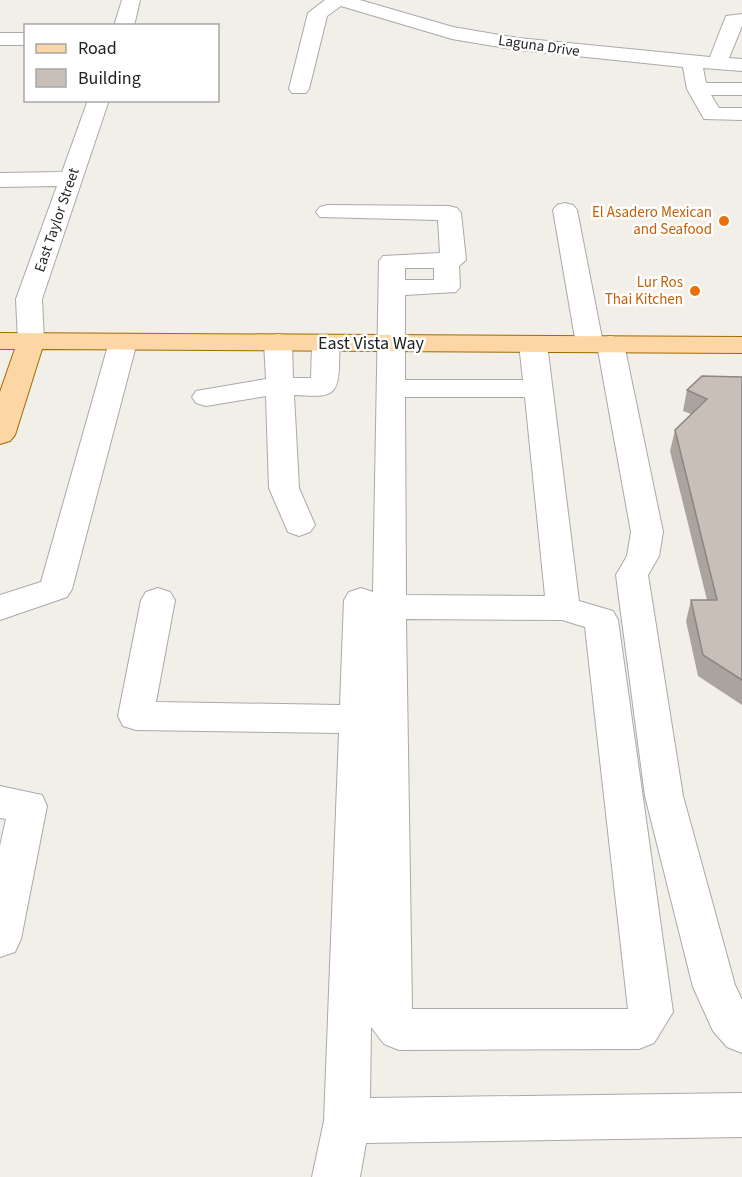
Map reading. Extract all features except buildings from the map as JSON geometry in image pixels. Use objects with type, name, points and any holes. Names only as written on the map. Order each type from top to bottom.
[{"type":"main road","name":"East Vista Way","points":[[0,341],[742,345]]},
{"type":"main road","points":[[0,435],[31,341]]},
{"type":"street","points":[[124,24],[130,0]]},
{"type":"street","points":[[299,89],[318,14],[340,0]]},
{"type":"street","name":"Laguna Drive","points":[[340,0],[398,19],[452,33],[529,45],[692,63],[742,65]]},
{"type":"street","points":[[717,64],[719,53],[738,20],[723,0]]},
{"type":"street","points":[[0,39],[24,39]]},
{"type":"street","points":[[692,63],[697,89],[712,114],[742,114]]},
{"type":"street","points":[[697,89],[742,90]]},
{"type":"street","name":"East Taylor Street","points":[[31,341],[29,299],[98,102]]},
{"type":"street","points":[[0,180],[71,179]]},
{"type":"street","points":[[565,210],[647,532],[643,556],[632,575],[664,796],[714,987],[728,1017],[742,1032]]},
{"type":"street","points":[[328,212],[449,213],[453,260],[446,260],[447,287],[392,288],[391,388],[375,604],[358,719],[347,1121],[336,1177]]},
{"type":"street","points":[[0,608],[55,589],[123,342]]},
{"type":"street","points":[[278,342],[278,386],[284,488],[299,525]]},
{"type":"street","points":[[206,397],[278,386],[319,387],[325,384],[326,343]]},
{"type":"street","points":[[533,344],[563,608]]},
{"type":"street","points":[[391,388],[537,388]]},
{"type":"street","points":[[158,600],[136,717],[358,719]]},
{"type":"street","points":[[375,604],[563,608],[601,620],[651,1012],[639,1029],[607,1031],[399,1030],[390,1020],[375,604]]},
{"type":"street","points":[[0,801],[28,806],[0,939]]},
{"type":"street","points":[[347,1121],[742,1115]]},
{"type":"place","name":"El Asadero Mexican and Seafood","points":[[724,221]]},
{"type":"place","name":"Lur Ros Thai Kitchen","points":[[695,291]]}]
